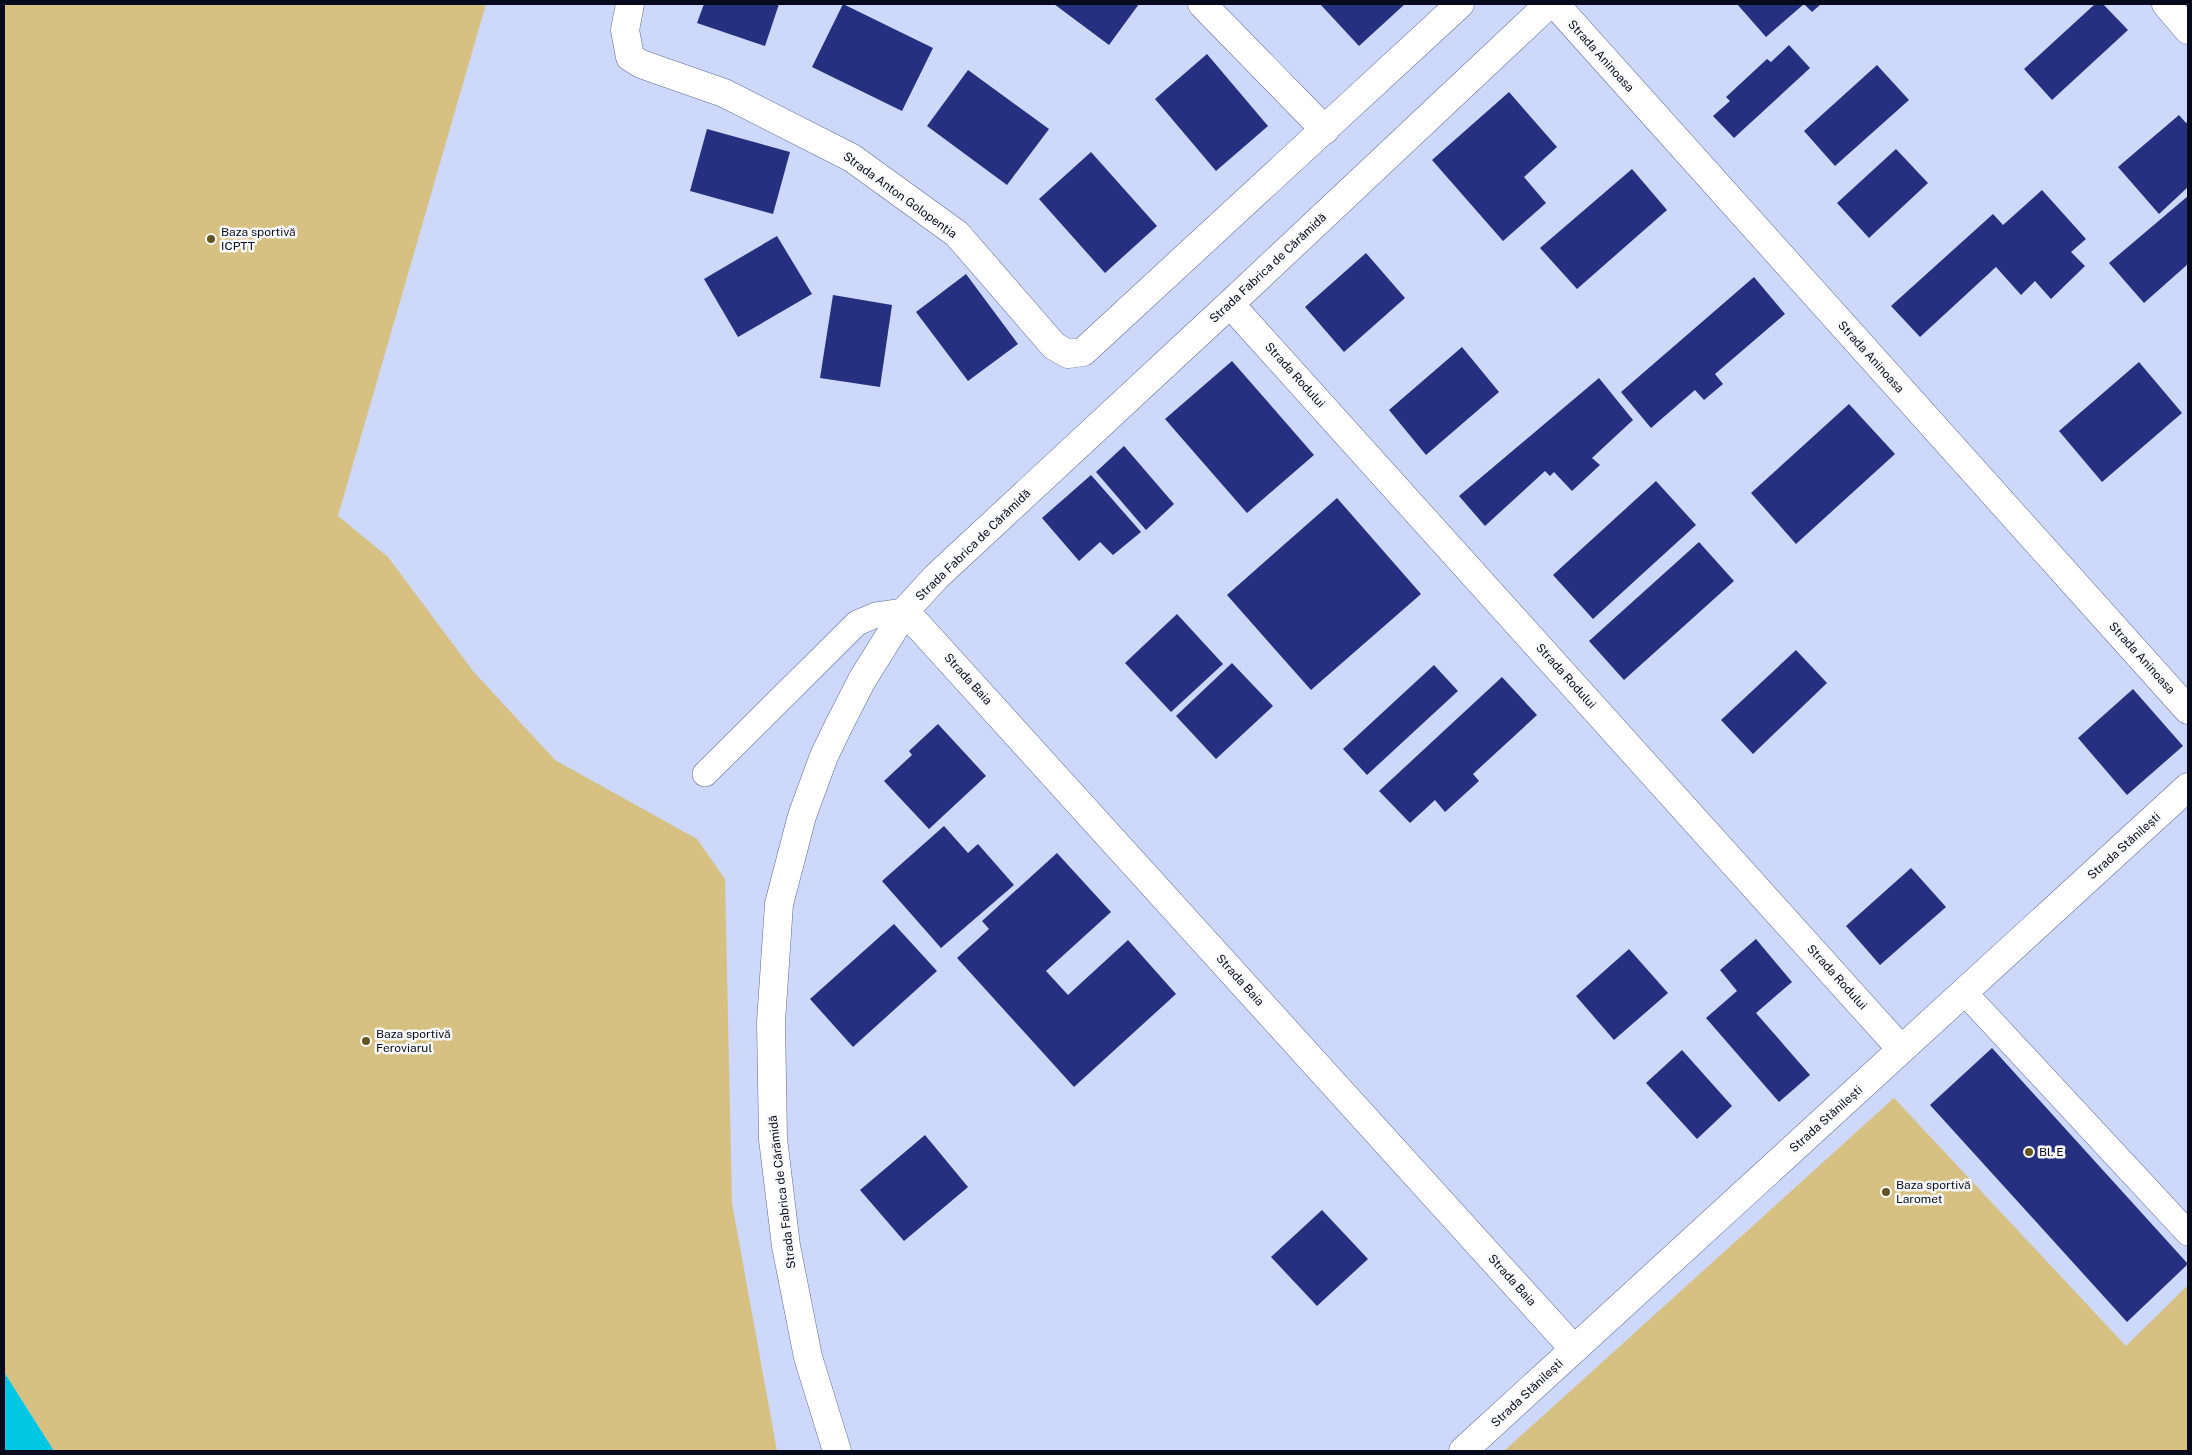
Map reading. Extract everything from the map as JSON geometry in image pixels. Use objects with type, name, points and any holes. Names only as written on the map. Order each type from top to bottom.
[{"type":"street","name":"Strada Anton Golopenția","points":[[630,4],[625,30],[630,57],[640,64],[724,94],[852,158],[957,234],[1054,346],[1068,354],[1083,352],[1324,130]]},
{"type":"street","points":[[1202,4],[1324,130],[1460,4]]},
{"type":"street","name":"Strada Fabrica de Cărămidă","points":[[837,1451],[808,1357],[786,1246],[774,1139],[770,1022],[779,904],[802,816],[824,756],[862,680],[905,611],[936,577],[1549,4]]},
{"type":"street","name":"Strada Aninoasa","points":[[1555,4],[2188,710]]},
{"type":"street","points":[[2166,4],[2188,30]]},
{"type":"street","name":"Strada Rodului","points":[[1230,304],[1900,1049]]},
{"type":"street","name":"Strada Baia","points":[[905,611],[1574,1349]]},
{"type":"street","name":"Strada Stănilești","points":[[1463,1451],[2188,787]]},
{"type":"lane","points":[[705,774],[857,623],[876,615],[905,611]]},
{"type":"lane","points":[[1964,992],[2188,1233]]},
{"type":"shaded area","name":"Baza sportivă Feroviarul","points":[[4,4],[486,4],[338,516],[388,557],[473,671],[555,760],[697,839],[725,879],[732,1203],[777,1451],[54,1451],[4,1372]]},
{"type":"shaded area","name":"Baza sportivă Laromet","points":[[1894,1098],[2126,1346],[2188,1285],[2188,1451],[1504,1451]]},
{"type":"water","points":[[4,1372],[54,1451],[4,1451]]},
{"type":"building","points":[[704,4],[779,4],[765,46],[697,23]]},
{"type":"building","points":[[843,4],[933,48],[902,111],[812,67]]},
{"type":"building","points":[[1054,4],[1139,4],[1109,45]]},
{"type":"building","points":[[1320,4],[1405,4],[1359,46]]},
{"type":"building","points":[[1737,4],[1804,4],[1766,37]]},
{"type":"building","points":[[1804,4],[1821,4],[1812,12]]},
{"type":"building","points":[[2095,4],[2103,4],[2128,30],[2052,100],[2024,69]]},
{"type":"building","points":[[1789,45],[1810,68],[1734,138],[1713,116],[1730,101],[1726,97],[1767,59],[1771,62]]},
{"type":"building","points":[[1207,54],[1268,126],[1216,171],[1155,99]]},
{"type":"building","points":[[1877,65],[1909,100],[1835,166],[1804,131]]},
{"type":"building","points":[[968,70],[1049,129],[1007,185],[927,126]]},
{"type":"building","points":[[1509,92],[1557,147],[1524,177],[1546,203],[1503,241],[1432,160]]},
{"type":"building","points":[[2179,115],[2186,123],[2188,121],[2188,187],[2159,214],[2118,167]]},
{"type":"building","points":[[707,129],[790,152],[773,214],[690,191]]},
{"type":"building","points":[[1896,149],[1928,183],[1869,238],[1837,203]]},
{"type":"building","points":[[1091,152],[1157,226],[1105,273],[1039,199]]},
{"type":"building","points":[[1632,169],[1667,210],[1577,289],[1540,248]]},
{"type":"building","points":[[2042,190],[2086,239],[2071,252],[2085,266],[2051,299],[2035,281],[2021,295],[1996,267],[1920,337],[1891,306],[1993,214],[2003,225]]},
{"type":"building","points":[[2188,196],[2188,264],[2144,303],[2109,263]]},
{"type":"building","points":[[777,236],[812,294],[738,337],[704,279]]},
{"type":"building","points":[[1366,253],[1405,298],[1344,352],[1305,307]]},
{"type":"building","points":[[966,274],[1018,344],[968,381],[916,312]]},
{"type":"building","points":[[1754,277],[1785,314],[1715,374],[1723,384],[1704,400],[1695,390],[1651,428],[1621,392]]},
{"type":"building","points":[[833,295],[892,305],[880,387],[820,378]]},
{"type":"building","points":[[1462,347],[1499,392],[1426,455],[1389,410]]},
{"type":"building","points":[[1232,361],[1314,455],[1247,513],[1165,419]]},
{"type":"building","points":[[2139,362],[2182,413],[2102,482],[2059,431]]},
{"type":"building","points":[[1599,378],[1633,420],[1592,458],[1600,465],[1572,491],[1554,472],[1550,476],[1545,471],[1485,526],[1459,496]]},
{"type":"building","points":[[1849,404],[1895,454],[1796,544],[1751,493]]},
{"type":"building","points":[[1124,446],[1174,504],[1146,530],[1096,472]]},
{"type":"building","points":[[1091,475],[1141,532],[1113,555],[1100,542],[1079,561],[1042,518]]},
{"type":"building","points":[[1656,481],[1696,525],[1593,619],[1553,575]]},
{"type":"building","points":[[1337,498],[1421,594],[1311,690],[1227,595]]},
{"type":"building","points":[[1699,542],[1734,581],[1624,680],[1589,641]]},
{"type":"building","points":[[1177,614],[1223,664],[1171,712],[1125,663]]},
{"type":"building","points":[[1796,650],[1827,683],[1753,754],[1721,720]]},
{"type":"building","points":[[1232,663],[1273,706],[1216,759],[1176,716]]},
{"type":"building","points":[[1434,665],[1458,691],[1367,775],[1343,749]]},
{"type":"building","points":[[1502,677],[1537,715],[1473,774],[1479,781],[1445,812],[1435,800],[1410,823],[1379,791]]},
{"type":"building","points":[[2133,689],[2183,746],[2127,795],[2078,738]]},
{"type":"building","points":[[938,724],[986,776],[929,829],[884,781],[912,755],[909,751]]},
{"type":"building","points":[[944,826],[968,853],[978,844],[1014,885],[941,948],[882,881]]},
{"type":"building","points":[[1057,853],[1111,912],[1046,971],[1068,995],[1128,940],[1176,994],[1074,1087],[957,958],[989,929],[982,921]]},
{"type":"building","points":[[1911,868],[1946,907],[1880,965],[1846,926]]},
{"type":"building","points":[[894,924],[937,971],[853,1047],[810,999]]},
{"type":"building","points":[[1756,939],[1792,982],[1756,1013],[1810,1075],[1779,1102],[1706,1018],[1737,991],[1720,970]]},
{"type":"building","points":[[1629,949],[1668,993],[1614,1040],[1576,996]]},
{"type":"building","name":"Bl. E","points":[[1992,1048],[2188,1264],[2127,1322],[1930,1105]]},
{"type":"building","points":[[1682,1050],[1732,1106],[1697,1139],[1646,1083]]},
{"type":"building","points":[[925,1135],[968,1187],[904,1241],[860,1190]]},
{"type":"building","points":[[1322,1210],[1368,1259],[1317,1306],[1271,1257]]},
{"type":"place","name":"Baza sportivă ICPTT","points":[[211,239]]},
{"type":"place","name":"Baza sportivă Feroviarul","points":[[366,1041]]},
{"type":"place","name":"Bl. E","points":[[2029,1152]]},
{"type":"place","name":"Baza sportivă Laromet","points":[[1886,1192]]}]
